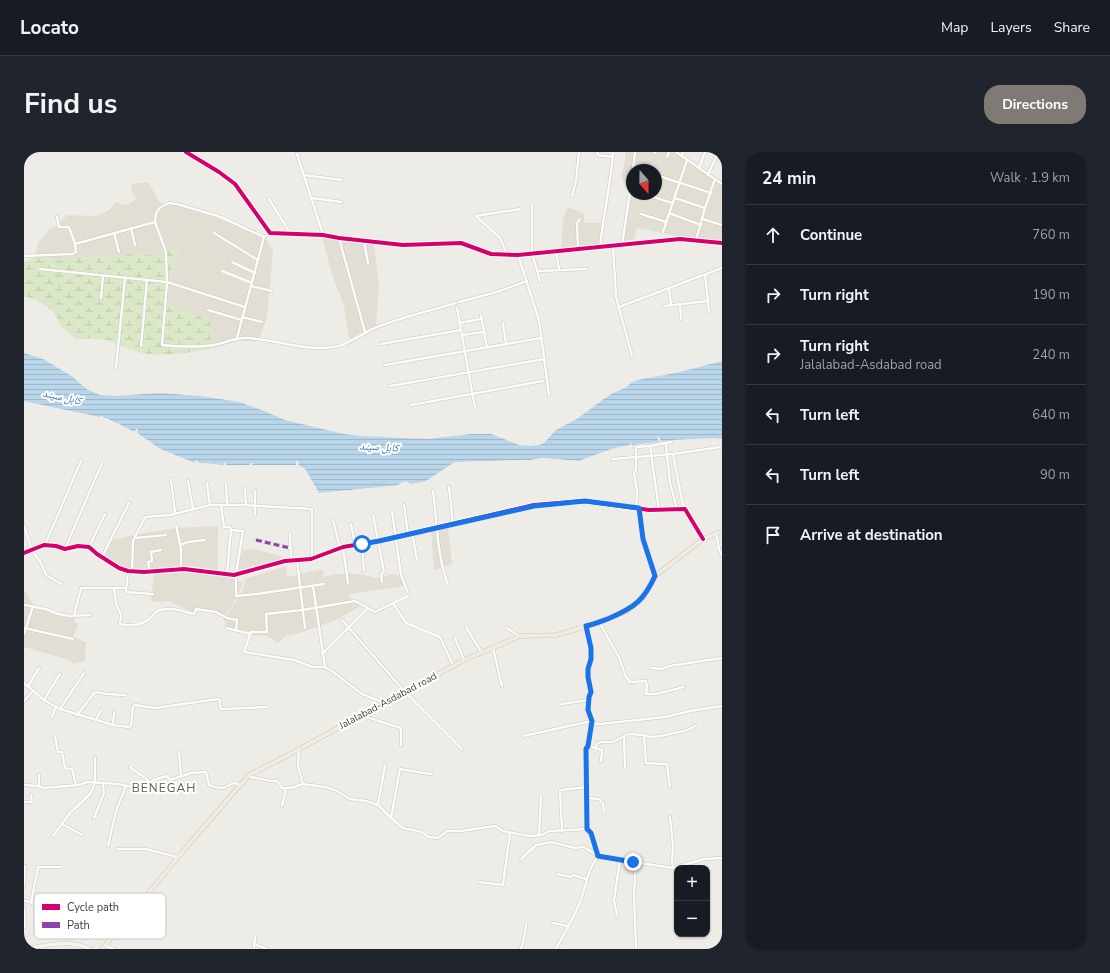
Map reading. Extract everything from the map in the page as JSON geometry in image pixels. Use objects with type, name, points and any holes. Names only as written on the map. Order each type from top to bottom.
[{"type":"main road","name":"Jalalabad-Asdabad road","points":[[148,893],[177,857],[249,775],[464,660],[520,636],[556,635],[599,622],[627,611],[638,603],[655,576],[703,539],[722,531]]},
{"type":"main road","name":"Jalalabad-Asdabad road","points":[[104,947],[110,939]]},
{"type":"street","points":[[186,152],[220,172],[235,184],[270,233]]},
{"type":"street","points":[[572,196],[576,180],[579,152]]},
{"type":"street","points":[[597,152],[598,155],[613,157]]},
{"type":"street","points":[[600,247],[614,152]]},
{"type":"street","points":[[634,164],[635,152]]},
{"type":"street","points":[[667,157],[669,152]]},
{"type":"street","points":[[676,152],[722,184]]},
{"type":"street","points":[[682,156],[683,152]]},
{"type":"street","points":[[700,168],[705,152]]},
{"type":"street","points":[[708,175],[718,152]]},
{"type":"street","points":[[297,154],[323,235]]},
{"type":"street","points":[[662,232],[687,160]]},
{"type":"street","points":[[304,175],[342,180]]},
{"type":"street","points":[[662,178],[711,193]]},
{"type":"street","points":[[696,240],[702,225],[705,208],[715,179]]},
{"type":"street","points":[[312,198],[342,202]]},
{"type":"street","points":[[675,198],[705,208]]},
{"type":"street","points":[[269,199],[290,234]]},
{"type":"street","points":[[622,245],[629,200]]},
{"type":"street","points":[[662,200],[672,203]]},
{"type":"street","points":[[264,237],[221,218],[177,204],[169,203],[161,207],[156,213],[155,222],[166,252],[167,282],[162,345],[193,347],[220,344],[237,338],[249,338],[321,348],[346,344],[365,332],[397,320],[497,292],[527,281]]},
{"type":"street","points":[[532,205],[532,253],[540,281]]},
{"type":"street","points":[[507,254],[500,238],[476,216],[520,209]]},
{"type":"street","points":[[641,214],[666,222]]},
{"type":"street","points":[[669,214],[702,225]]},
{"type":"street","points":[[24,256],[73,254],[76,252],[69,227],[59,227],[57,216]]},
{"type":"street","points":[[578,249],[578,223],[580,219]]},
{"type":"street","points":[[702,219],[722,225]]},
{"type":"street","points":[[75,244],[155,222]]},
{"type":"street","points":[[131,228],[135,245]]},
{"type":"street","points":[[114,233],[119,252]]},
{"type":"street","points":[[214,233],[258,260]]},
{"type":"street","points":[[237,338],[264,237],[270,233],[323,235],[339,238],[404,244],[461,244],[491,254],[518,255],[680,239],[722,243]]},
{"type":"street","points":[[339,238],[365,332]]},
{"type":"street","points":[[364,240],[368,263]]},
{"type":"street","points":[[614,246],[616,297],[632,356]]},
{"type":"street","points":[[556,251],[559,269]]},
{"type":"street","points":[[518,255],[539,320],[549,395]]},
{"type":"street","points":[[232,262],[255,273]]},
{"type":"street","points":[[619,307],[722,268]]},
{"type":"street","points":[[538,271],[586,269]]},
{"type":"street","points":[[40,270],[167,282],[245,307]]},
{"type":"street","points":[[222,271],[251,285],[272,291]]},
{"type":"street","points":[[705,274],[709,312]]},
{"type":"street","points":[[101,298],[103,276]]},
{"type":"street","points":[[116,368],[125,278]]},
{"type":"street","points":[[141,346],[146,280]]},
{"type":"street","points":[[669,288],[671,305]]},
{"type":"street","points":[[664,306],[708,300]]},
{"type":"street","points":[[680,304],[681,319]]},
{"type":"street","points":[[457,308],[475,408]]},
{"type":"street","points":[[208,310],[262,322]]},
{"type":"street","points":[[459,323],[481,317],[487,347]]},
{"type":"street","points":[[503,323],[506,344]]},
{"type":"street","points":[[381,344],[461,330]]},
{"type":"street","points":[[462,335],[484,332]]},
{"type":"street","points":[[385,365],[541,338]]},
{"type":"street","points":[[390,386],[544,359]]},
{"type":"street","points":[[411,405],[543,381]]},
{"type":"street","points":[[655,576],[643,539],[638,508],[634,473],[636,470],[636,447],[671,442]]},
{"type":"street","points":[[666,445],[670,483],[677,509]]},
{"type":"street","points":[[650,446],[659,510]]},
{"type":"street","points":[[612,459],[666,455],[720,448]]},
{"type":"street","points":[[674,454],[682,501],[685,509],[703,539]]},
{"type":"street","points":[[45,545],[81,461]]},
{"type":"street","points":[[65,549],[102,463]]},
{"type":"street","points":[[171,479],[175,513]]},
{"type":"street","points":[[188,481],[193,509]]},
{"type":"street","points":[[207,483],[210,505]]},
{"type":"street","points":[[226,484],[227,505]]},
{"type":"street","points":[[449,487],[453,524]]},
{"type":"street","points":[[245,489],[246,505]]},
{"type":"street","points":[[255,491],[255,515]]},
{"type":"street","points":[[433,491],[443,571],[448,585]]},
{"type":"street","points":[[24,553],[45,545],[65,549],[78,546],[89,548],[119,568],[130,571],[150,572],[181,569],[236,574],[291,560],[312,558],[342,547],[379,541],[534,506],[585,501],[659,510],[685,509]]},
{"type":"street","points":[[102,557],[129,503]]},
{"type":"street","points":[[153,594],[126,592],[133,541],[145,517],[175,513],[210,505],[246,505],[312,509],[312,558]]},
{"type":"street","points":[[221,505],[224,527],[230,527],[231,530],[243,531],[236,574],[236,596],[324,584]]},
{"type":"street","points":[[404,505],[417,560]]},
{"type":"street","points":[[226,628],[251,634],[251,632],[267,632],[266,614],[316,608],[355,601],[375,612],[393,603],[408,594],[401,574],[403,571],[392,511],[397,537]]},
{"type":"street","points":[[89,548],[104,514]]},
{"type":"street","points":[[373,515],[384,572],[381,574],[382,582]]},
{"type":"street","points":[[333,520],[342,547],[348,583]]},
{"type":"street","points":[[351,524],[355,545]]},
{"type":"street","points":[[24,526],[32,550],[41,563],[46,575],[60,584]]},
{"type":"street","points":[[176,526],[180,544],[181,569]]},
{"type":"street","points":[[226,574],[231,530]]},
{"type":"street","points":[[716,533],[722,556]]},
{"type":"street","points":[[290,534],[291,560]]},
{"type":"street","points":[[134,538],[166,535]]},
{"type":"street","points":[[180,544],[205,540]]},
{"type":"street","points":[[256,540],[290,548]]},
{"type":"street","points":[[362,544],[364,571]]},
{"type":"street","points":[[150,572],[148,562],[152,561],[151,552],[161,550]]},
{"type":"street","points":[[297,560],[304,628]]},
{"type":"street","points":[[313,586],[325,667]]},
{"type":"street","points":[[74,616],[81,588],[126,588]]},
{"type":"street","points":[[114,588],[116,604],[121,615],[120,624],[128,626],[141,624],[150,619],[158,610],[172,608],[194,614],[196,609],[216,612],[227,618],[237,620],[236,630]]},
{"type":"street","points":[[393,603],[406,623],[440,637],[453,665]]},
{"type":"street","points":[[24,605],[33,606],[58,614],[90,616]]},
{"type":"street","points":[[24,634],[33,606]]},
{"type":"street","points":[[322,654],[368,608]]},
{"type":"street","points":[[342,620],[405,692],[462,749]]},
{"type":"street","points":[[599,622],[620,659],[625,674],[630,682],[646,680],[646,694],[656,694],[684,687]]},
{"type":"street","points":[[556,949],[580,902],[586,879],[598,856],[591,833],[587,829],[586,749],[588,746],[592,721],[588,710],[591,692],[588,669],[591,659],[591,648],[586,626]]},
{"type":"street","points":[[466,627],[482,653]]},
{"type":"street","points":[[25,628],[73,639]]},
{"type":"street","points":[[507,628],[520,636]]},
{"type":"street","points":[[251,634],[244,652],[294,660],[313,667],[325,667],[362,694],[380,701],[383,704]]},
{"type":"street","points":[[455,638],[464,660]]},
{"type":"street","points":[[493,648],[502,686]]},
{"type":"street","points":[[651,668],[661,669],[669,666],[722,658]]},
{"type":"street","points":[[28,686],[39,668]]},
{"type":"street","points":[[60,709],[84,673]]},
{"type":"street","points":[[44,700],[60,674]]},
{"type":"street","points":[[24,684],[44,700],[60,709],[113,725],[130,727],[134,705],[155,708],[218,699],[220,700],[220,707],[222,709],[268,706]]},
{"type":"street","points":[[24,701],[33,691]]},
{"type":"street","points":[[77,715],[95,692],[125,695]]},
{"type":"street","points":[[561,704],[589,700]]},
{"type":"street","points":[[52,717],[56,706]]},
{"type":"street","points":[[523,736],[592,721],[596,724],[600,724],[665,717],[722,706]]},
{"type":"street","points":[[96,720],[101,710]]},
{"type":"street","points":[[113,725],[114,713]]},
{"type":"street","points":[[362,715],[401,728],[401,745]]},
{"type":"street","points":[[595,748],[597,744],[601,742],[612,742],[628,734],[650,737],[661,736],[683,731],[695,726]]},
{"type":"street","points":[[625,735],[625,768]]},
{"type":"street","points":[[644,735],[646,762],[667,764],[670,786]]},
{"type":"street","points":[[55,736],[58,752],[62,752],[65,768],[71,768],[73,770],[76,785]]},
{"type":"street","points":[[588,746],[602,750],[601,761]]},
{"type":"street","points":[[300,748],[298,766],[303,784]]},
{"type":"street","points":[[179,752],[181,776]]},
{"type":"street","points":[[53,836],[70,814],[90,794],[95,783],[95,758]]},
{"type":"street","points":[[378,805],[384,765]]},
{"type":"street","points":[[130,767],[138,774],[143,775],[150,783]]},
{"type":"street","points":[[391,818],[400,769],[431,774]]},
{"type":"street","points":[[24,785],[39,786],[43,788],[76,785],[86,782],[133,787],[148,785],[153,780],[167,776],[170,780],[192,773],[206,772],[209,785],[220,788],[234,782],[240,785]]},
{"type":"street","points":[[39,775],[39,786]]},
{"type":"street","points":[[247,777],[254,777],[265,781],[278,781],[280,788],[291,788],[303,784],[325,787],[342,793],[350,799],[366,801],[378,805],[404,828],[422,832],[428,837],[438,838],[447,832],[495,826],[503,831],[529,836],[539,835],[549,831],[587,829]]},
{"type":"street","points":[[94,818],[104,793],[103,783]]},
{"type":"street","points":[[108,846],[116,811],[126,786]]},
{"type":"street","points":[[562,831],[560,790],[587,787]]},
{"type":"street","points":[[282,806],[285,788]]},
{"type":"street","points":[[24,802],[32,802],[31,795]]},
{"type":"street","points":[[539,835],[541,796]]},
{"type":"street","points":[[587,798],[599,799],[603,804],[604,813]]},
{"type":"street","points":[[670,817],[673,846],[673,868]]},
{"type":"street","points":[[62,824],[82,835]]},
{"type":"street","points":[[479,882],[503,884],[510,832]]},
{"type":"street","points":[[521,859],[536,845],[552,842],[575,848],[584,847],[598,856],[673,868],[704,859],[722,858]]},
{"type":"street","points":[[117,849],[146,849],[177,857]]},
{"type":"street","points":[[617,915],[614,900],[620,860]]},
{"type":"street","points":[[636,863],[634,893],[636,949]]},
{"type":"street","points":[[24,886],[25,866]]},
{"type":"street","points":[[31,903],[37,868],[61,867]]},
{"type":"street","points":[[557,874],[571,877],[573,875],[586,879]]},
{"type":"street","points":[[24,900],[34,903]]},
{"type":"street","points":[[24,909],[24,928]]},
{"type":"street","points":[[553,923],[567,926]]},
{"type":"street","points":[[521,949],[526,924]]},
{"type":"street","points":[[254,949],[255,936]]},
{"type":"street","points":[[24,942],[26,949],[66,943],[76,944],[90,949]]},
{"type":"street","points":[[254,944],[267,949]]},
{"type":"street","points":[[104,947],[114,949]]},
{"type":"shaded area","points":[[625,152],[677,152],[722,184],[722,242],[681,237],[637,228],[634,240],[623,241],[629,200],[662,200],[662,164],[626,164],[626,187],[621,177],[625,160]]},
{"type":"shaded area","points":[[148,182],[160,203],[178,205],[242,227],[266,240],[273,251],[267,316],[259,341],[238,341],[214,348],[211,345],[213,332],[190,313],[167,303],[170,277],[178,249],[161,249],[164,255],[121,254],[105,259],[102,256],[59,260],[35,257],[38,243],[50,229],[56,227],[67,215],[95,216],[108,211],[116,202],[124,205],[129,204],[136,199],[132,191],[131,184]]},
{"type":"shaded area","points":[[568,207],[584,213],[584,223],[601,223],[599,246],[561,250],[563,219]]},
{"type":"shaded area","points":[[322,237],[356,240],[374,245],[379,284],[376,326],[349,339],[344,306],[332,274]]},
{"type":"shaded area","points":[[218,526],[218,571],[193,566],[127,570],[102,555],[110,540],[177,528]]},
{"type":"shaded area","points":[[448,528],[452,564],[434,570],[431,531]]},
{"type":"shaded area","points":[[255,549],[281,556],[284,560],[236,574],[243,550]]},
{"type":"shaded area","points":[[286,566],[287,577],[323,569],[323,577],[336,574],[359,574],[377,578],[391,574],[401,576],[405,586],[350,594],[348,597],[361,606],[336,620],[303,632],[285,636],[278,643],[267,636],[252,635],[248,631],[228,629],[223,618],[233,606],[244,588],[245,579]]},
{"type":"shaded area","points":[[193,570],[229,577],[243,583],[232,606],[223,616],[197,608],[193,612],[168,601],[151,602],[154,573]]},
{"type":"shaded area","points":[[24,590],[35,607],[62,616],[76,616],[74,622],[79,623],[73,637],[86,642],[85,661],[73,664],[70,660],[24,647]]},
{"type":"green space","points":[[161,249],[178,249],[170,277],[167,303],[210,321],[213,332],[211,345],[214,348],[174,354],[149,354],[97,339],[87,338],[77,340],[61,327],[54,312],[39,301],[24,296],[24,263],[35,257],[59,260],[102,256],[105,259],[121,254],[163,255]]},
{"type":"water","name":"کابل سيند","points":[[24,353],[43,359],[73,377],[86,389],[100,395],[115,396],[158,393],[201,396],[239,402],[285,420],[344,434],[427,439],[471,434],[491,434],[519,445],[529,446],[544,443],[556,430],[577,419],[613,393],[625,388],[631,383],[638,380],[680,372],[722,361],[722,439],[673,440],[619,447],[579,461],[542,458],[531,460],[457,462],[422,482],[410,484],[407,481],[398,485],[385,487],[319,493],[305,469],[296,465],[225,465],[192,462],[162,450],[137,433],[108,419],[24,401]]},
{"type":"pier","points":[[76,412],[100,417],[102,415],[103,417],[118,424],[119,423],[124,428],[134,432],[137,428],[137,433],[158,448],[193,462],[196,460],[198,461],[197,463],[223,465],[224,462],[226,465],[249,466],[250,463],[253,463],[252,466],[296,465],[296,461],[298,460],[299,465],[305,469],[319,493],[400,485],[381,489],[318,494],[315,492],[303,470],[300,468],[227,467],[192,464],[161,452],[136,435],[105,419]]},
{"type":"pier","points":[[658,436],[662,442],[673,440],[714,438],[722,440],[674,441],[627,448],[610,451],[578,463],[542,460],[529,462],[454,463],[531,460],[542,458],[579,461],[611,449],[630,445],[631,442],[632,445],[659,442]]},
{"type":"marked path","points":[[256,540],[290,548]]},
{"type":"cycle path","points":[[186,152],[219,172],[235,184],[270,233],[323,235],[403,245],[461,243],[491,254],[518,255],[680,239],[722,243]]},
{"type":"cycle path","points":[[24,553],[44,545],[56,546],[65,549],[78,546],[89,547],[119,568],[128,571],[144,572],[184,569],[234,575],[285,561],[311,559],[343,547],[379,541],[534,505],[585,501],[649,510],[685,509],[703,539]]},
{"type":"district","name":"BENEGAH","points":[[164,788]]},
{"type":"route","points":[[362,544],[534,506],[585,501],[639,508],[643,539],[655,576],[643,598],[627,611],[586,626],[591,648],[591,659],[588,669],[591,692],[588,710],[592,721],[588,746],[586,749],[587,829],[591,833],[598,856],[633,862]]}]
